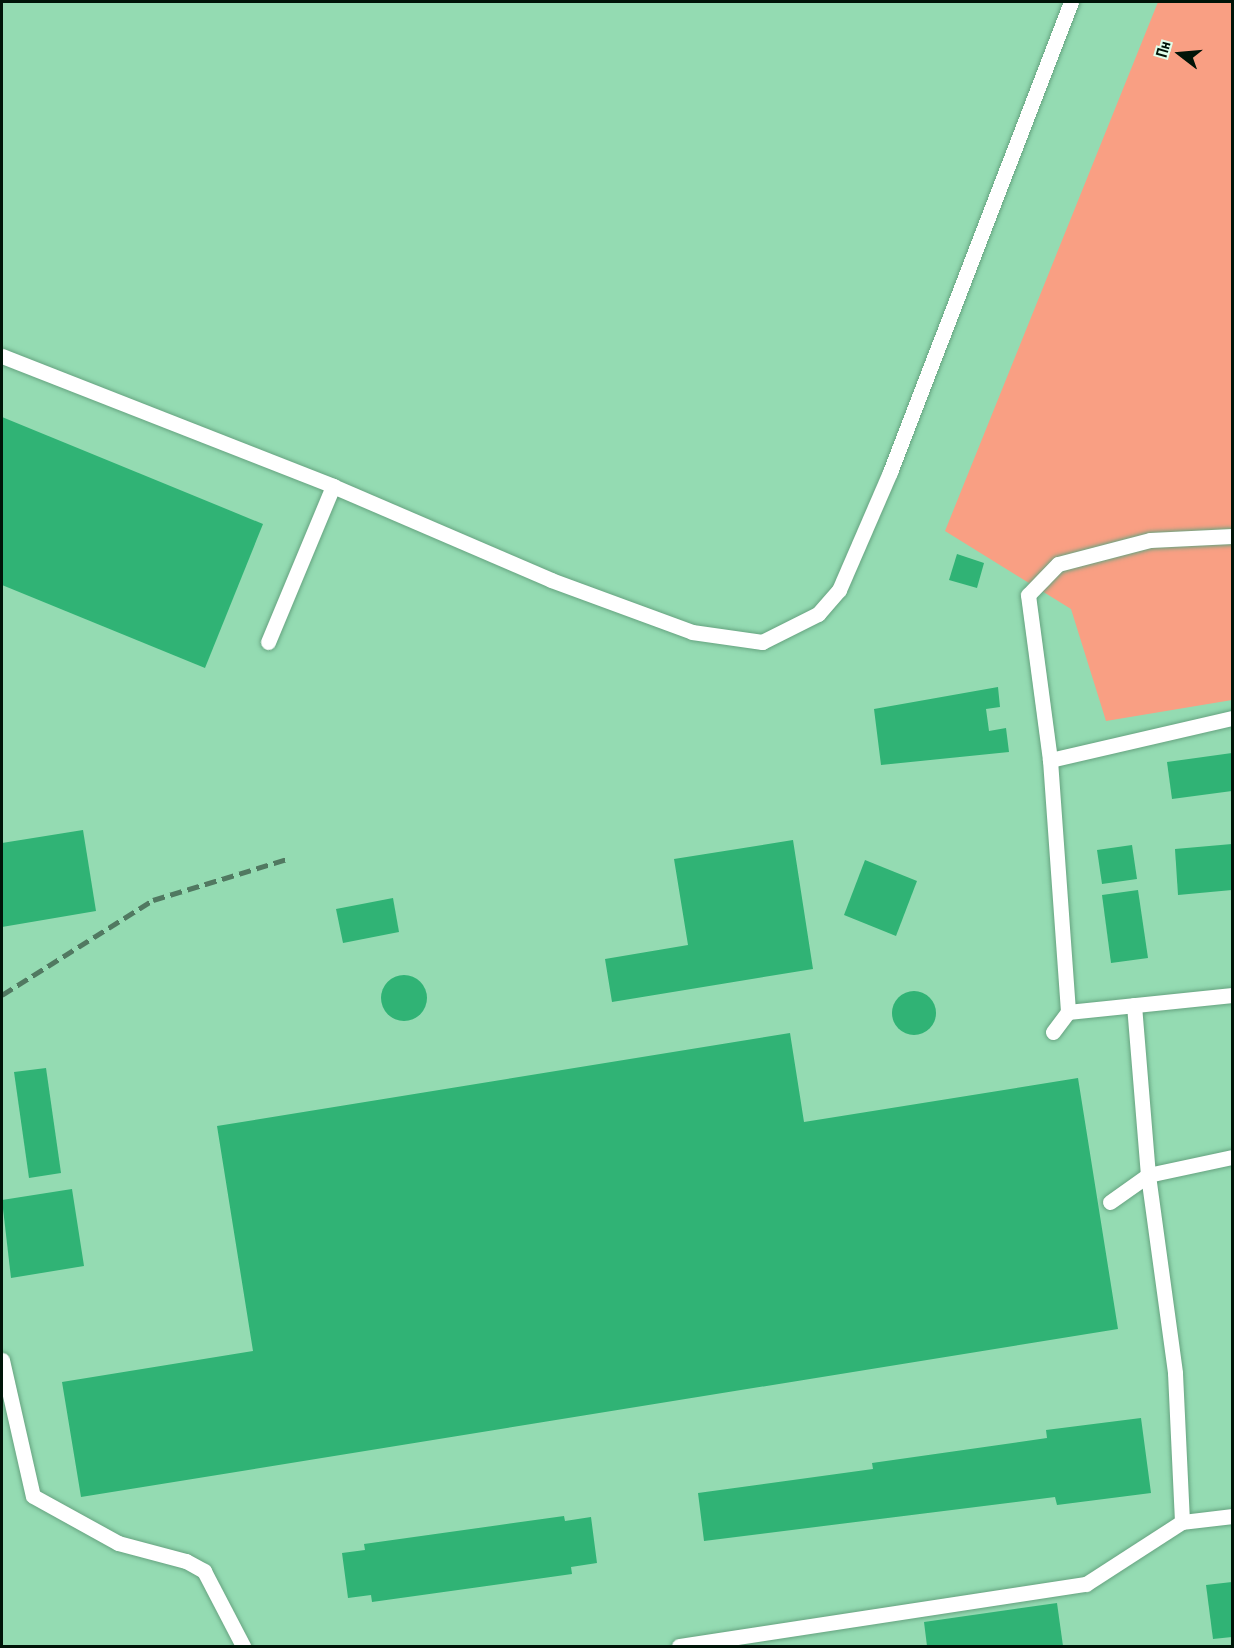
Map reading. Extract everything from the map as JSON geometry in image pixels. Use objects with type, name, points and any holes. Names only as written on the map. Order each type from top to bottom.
[{"type":"lane","points":[[2,356],[333,486],[551,580],[692,632],[762,642],[818,615],[839,591],[890,472],[1071,2]]},
{"type":"lane","points":[[268,642],[333,486]]},
{"type":"lane","points":[[1053,1032],[1068,1012],[1050,760],[1029,594],[1058,564],[1150,540],[1233,536]]},
{"type":"lane","points":[[1050,760],[1233,718]]},
{"type":"lane","points":[[1068,1012],[1233,995]]},
{"type":"lane","points":[[1134,1005],[1148,1175],[1175,1373],[1182,1522]]},
{"type":"lane","points":[[1110,1202],[1148,1175],[1233,1157]]},
{"type":"lane","points":[[2,1360],[33,1496],[118,1543],[186,1561],[204,1571],[243,1647]]},
{"type":"lane","points":[[679,1647],[1086,1584],[1182,1522],[1233,1516]]},
{"type":"shaded area","points":[[2,2],[1232,2],[1232,1646],[2,1646]]},
{"type":"shaded area","points":[[1158,2],[1232,2],[1232,700],[1106,721],[1071,609],[945,531]]},
{"type":"building","points":[[2,417],[263,524],[205,668],[2,585]]},
{"type":"building","points":[[957,554],[984,563],[977,588],[949,580]]},
{"type":"building","points":[[998,687],[1000,707],[986,709],[989,731],[1006,728],[1009,752],[881,765],[874,709]]},
{"type":"building","points":[[1232,753],[1232,791],[1172,799],[1167,762]]},
{"type":"building","points":[[83,830],[96,911],[2,927],[2,843]]},
{"type":"building","points":[[793,840],[813,969],[612,1002],[605,959],[688,945],[674,859]]},
{"type":"building","points":[[1232,844],[1232,890],[1178,895],[1175,849]]},
{"type":"building","points":[[1132,845],[1137,879],[1102,884],[1097,850]]},
{"type":"building","points":[[865,860],[917,881],[896,936],[844,915]]},
{"type":"building","points":[[1138,890],[1148,958],[1111,963],[1102,895]]},
{"type":"building","points":[[393,898],[399,932],[343,943],[336,909]]},
{"type":"building","points":[[404,975],[420,982],[427,998],[420,1014],[404,1021],[388,1014],[381,998],[388,982]]},
{"type":"building","points":[[914,991],[929,998],[936,1013],[929,1028],[914,1035],[899,1028],[892,1013],[899,998]]},
{"type":"building","points":[[790,1033],[804,1122],[1078,1078],[1118,1329],[81,1497],[62,1382],[253,1351],[217,1126]]},
{"type":"building","points":[[46,1068],[61,1173],[29,1178],[14,1072]]},
{"type":"building","points":[[72,1189],[84,1266],[11,1278],[2,1200]]},
{"type":"building","points":[[1141,1418],[1151,1493],[1057,1505],[1055,1497],[704,1541],[698,1493],[873,1469],[872,1463],[1047,1438],[1046,1430]]},
{"type":"building","points":[[564,1516],[565,1521],[591,1517],[597,1563],[571,1567],[572,1574],[372,1602],[371,1595],[348,1598],[342,1553],[365,1550],[364,1544]]},
{"type":"building","points":[[1232,1582],[1232,1637],[1213,1639],[1206,1585]]},
{"type":"building","points":[[1057,1603],[1063,1646],[927,1646],[924,1622]]},
{"type":"railway","points":[[2,995],[153,900],[290,858]]}]
